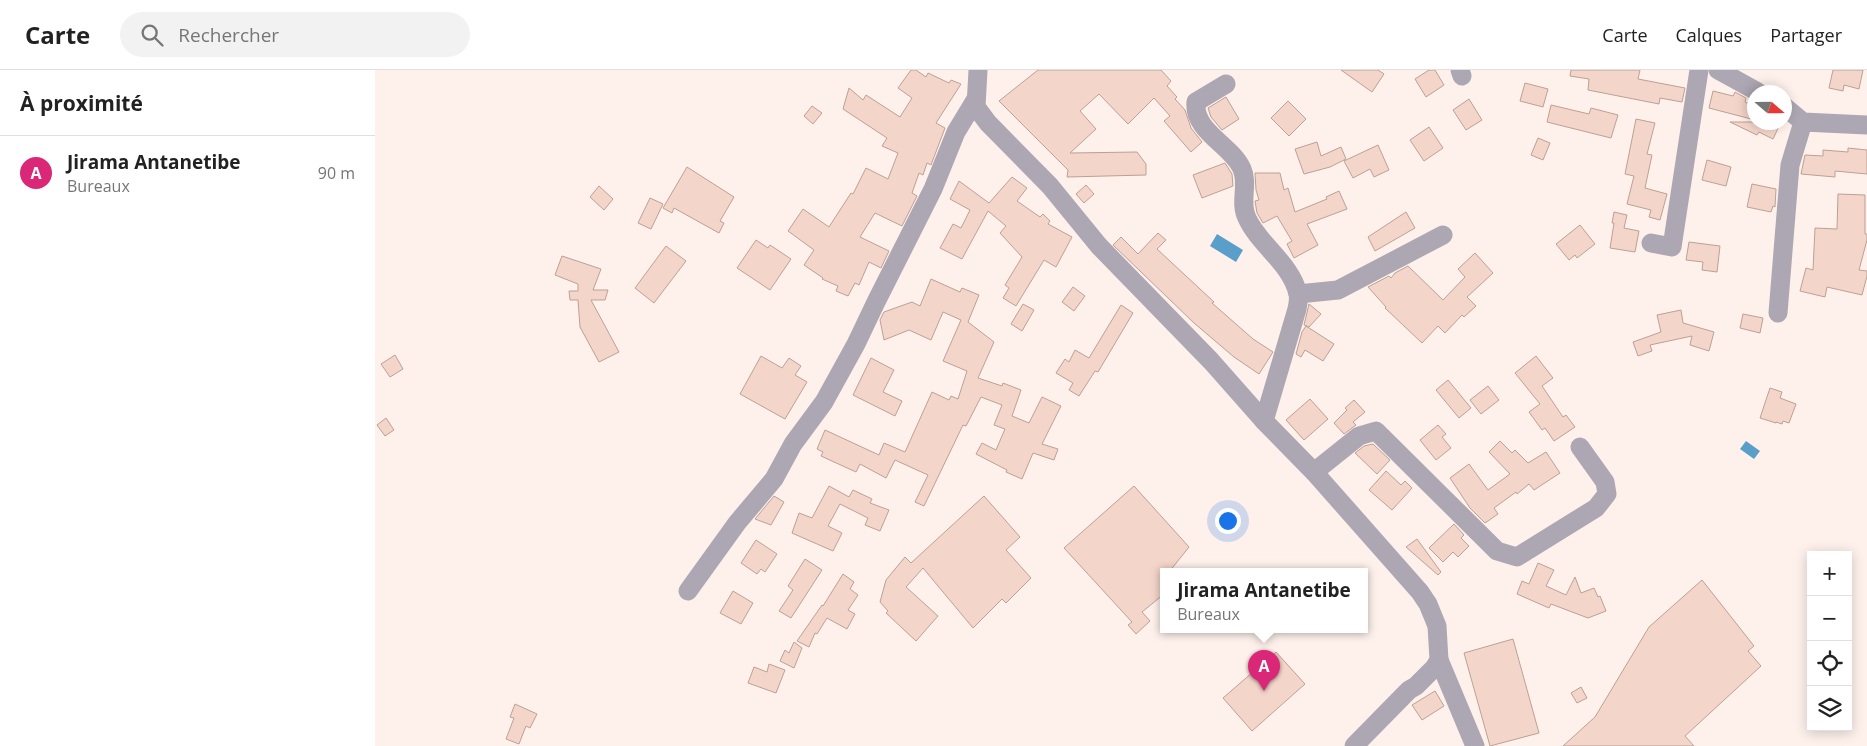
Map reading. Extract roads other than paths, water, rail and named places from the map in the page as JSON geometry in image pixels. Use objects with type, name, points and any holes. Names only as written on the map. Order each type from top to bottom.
[{"type":"street","points":[[1651,243],[1672,247],[1699,70]]},
{"type":"street","points":[[1718,70],[1747,86]]},
{"type":"street","points":[[973,72],[976,107],[988,123],[1050,186],[1099,246],[1211,361],[1264,421],[1314,472],[1406,575],[1424,598],[1437,626],[1439,660],[1475,746]]},
{"type":"street","points":[[1225,84],[1196,102],[1195,112],[1208,132],[1229,152],[1242,169],[1245,184],[1243,203],[1246,218],[1261,241],[1280,260],[1298,294],[1297,309],[1264,421]]},
{"type":"street","points":[[687,591],[737,523],[774,479],[793,444],[824,402],[856,344],[933,189],[956,132],[976,99]]},
{"type":"street","points":[[1792,113],[1803,122],[1867,124]]},
{"type":"street","points":[[1778,313],[1790,165],[1803,122]]},
{"type":"street","points":[[1298,294],[1339,290],[1443,235]]},
{"type":"street","points":[[1314,472],[1359,436],[1377,431],[1497,551],[1517,557],[1595,508],[1607,494],[1605,482],[1580,447]]},
{"type":"street","points":[[1354,746],[1409,690],[1416,686],[1434,668],[1439,660]]},
{"type":"water","points":[[1217,234],[1243,250],[1236,262],[1210,246]]},
{"type":"water","points":[[1746,441],[1760,451],[1754,459],[1740,449]]},
{"type":"place","name":"Jirama Antanetibe","points":[[1264,691]]}]
